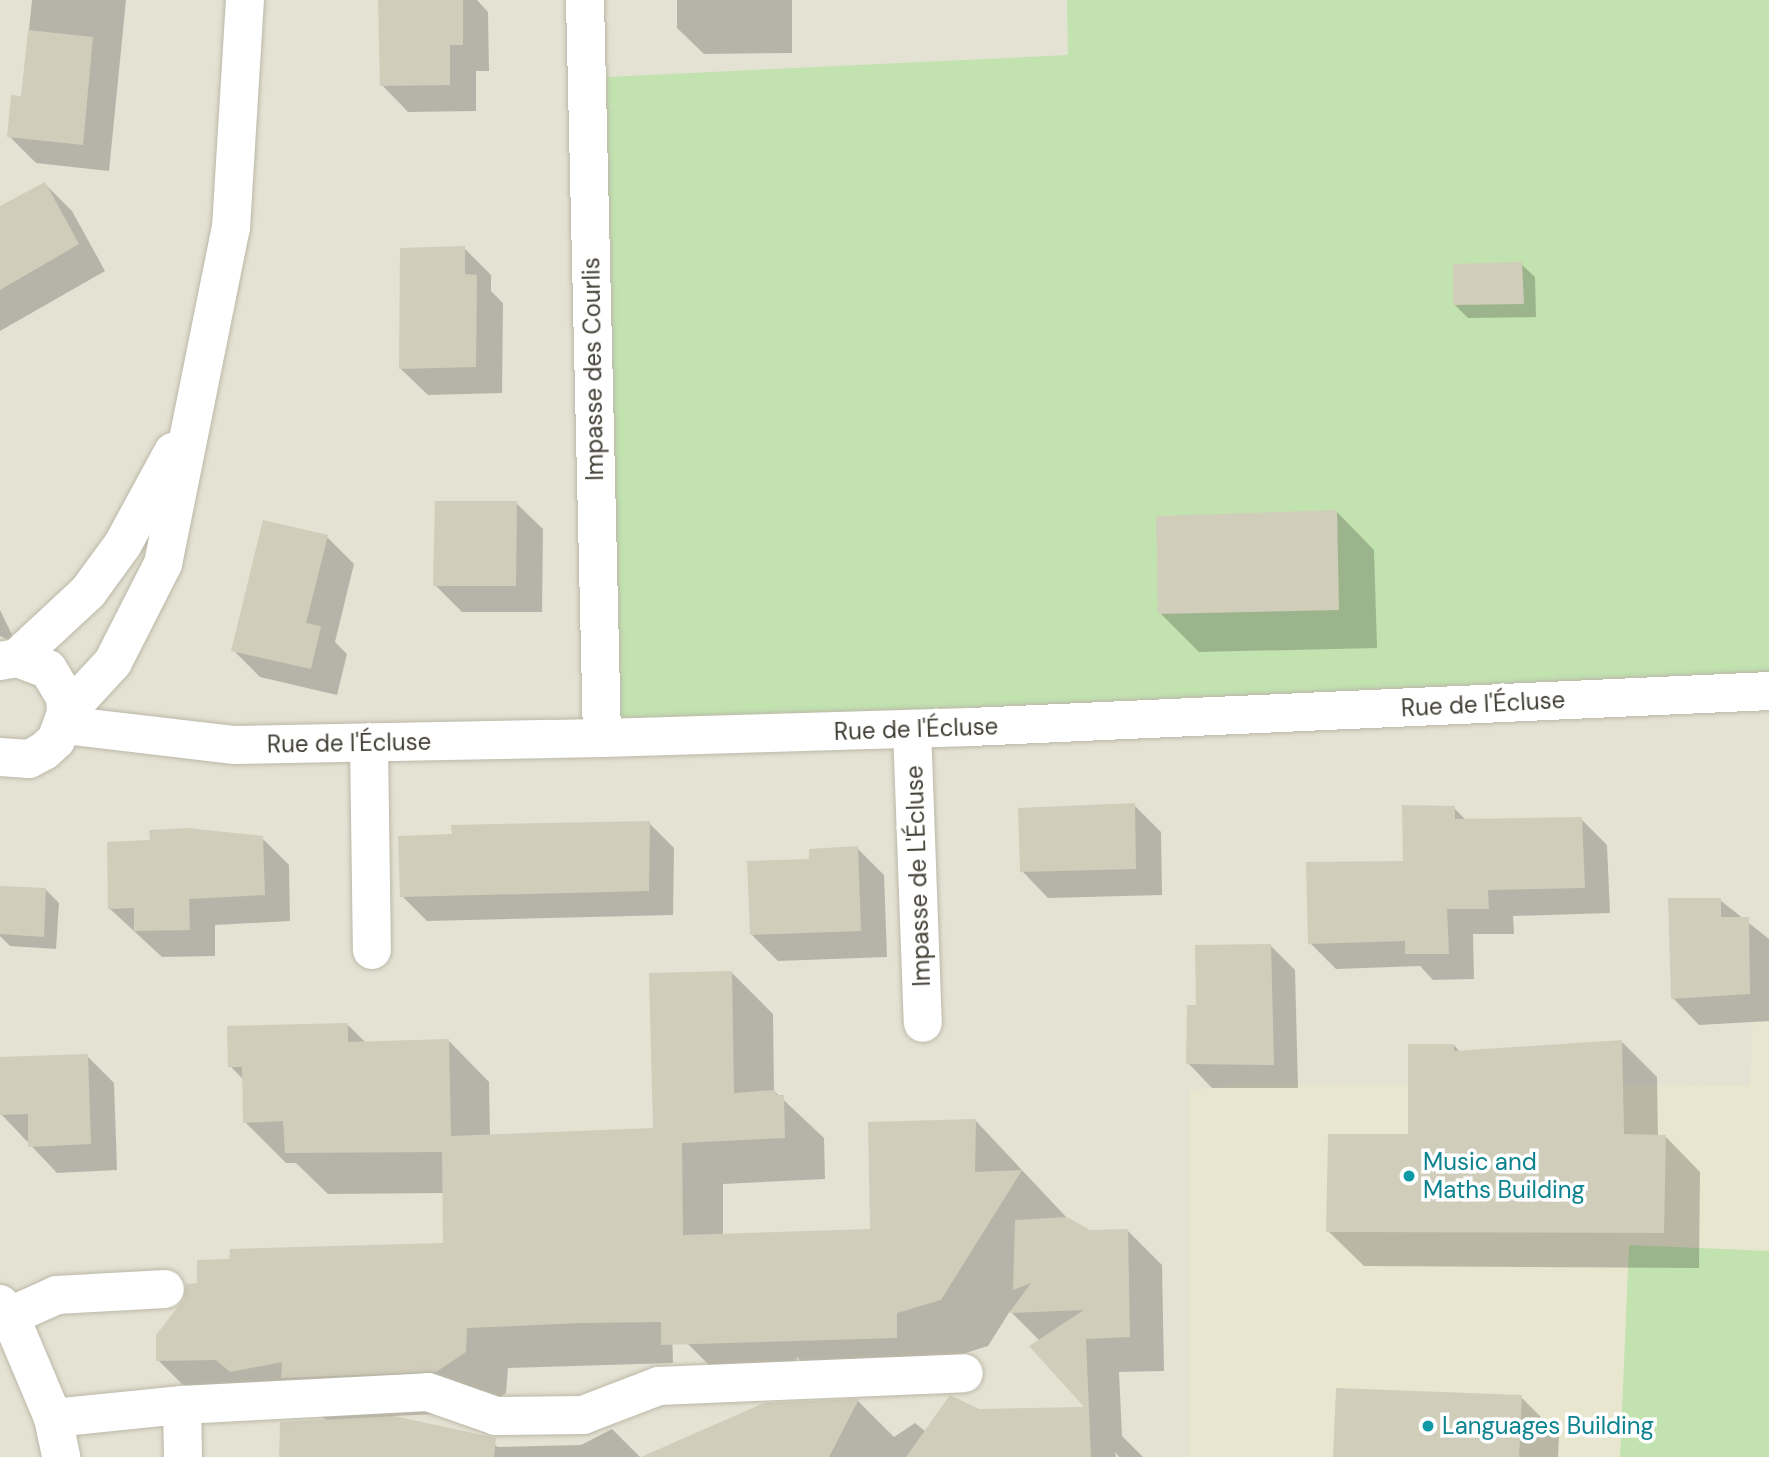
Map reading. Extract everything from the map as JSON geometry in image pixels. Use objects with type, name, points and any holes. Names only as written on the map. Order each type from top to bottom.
[{"type":"street","points":[[0,757],[29,759],[44,751],[65,719],[113,662],[163,564],[232,228],[245,0]]},
{"type":"street","name":"Impasse des Courlis","points":[[584,0],[602,738]]},
{"type":"street","points":[[9,659],[88,592],[123,544],[191,419]]},
{"type":"street","points":[[9,659],[48,669],[65,697],[65,719]]},
{"type":"street","name":"Rue de l'Écluse","points":[[65,719],[235,745],[369,743],[912,729],[1769,691]]},
{"type":"street","name":"Impasse de L'Écluse","points":[[912,729],[923,1023]]},
{"type":"street","points":[[369,743],[372,950]]},
{"type":"street","points":[[61,1457],[53,1418],[5,1310],[57,1295],[165,1289]]},
{"type":"street","points":[[53,1418],[182,1405],[428,1392],[496,1416],[583,1415],[659,1386],[964,1373]]},
{"type":"street","points":[[182,1405],[183,1457]]},
{"type":"shaded area","points":[[0,0],[1769,0],[1769,1457],[0,1457]]},
{"type":"shaded area","points":[[1753,1022],[1769,1022],[1769,1457],[1189,1457],[1190,1090],[1236,1085],[1750,1086]]},
{"type":"green space","points":[[1067,0],[1769,0],[1769,690],[602,738],[586,78],[1068,55]]},
{"type":"green space","points":[[1629,1245],[1769,1251],[1769,1457],[1620,1457]]},
{"type":"building","points":[[378,0],[463,0],[463,45],[450,45],[450,85],[380,86]]},
{"type":"building","points":[[28,30],[93,37],[83,145],[7,137],[11,95],[21,96]]},
{"type":"building","points":[[45,182],[79,244],[0,290],[0,206]]},
{"type":"building","points":[[465,246],[465,274],[477,275],[476,367],[399,369],[400,248]]},
{"type":"building","points":[[1522,262],[1524,304],[1453,305],[1453,264]]},
{"type":"building","points":[[435,501],[517,501],[516,586],[433,586]]},
{"type":"building","points":[[1337,510],[1339,610],[1158,614],[1156,516]]},
{"type":"building","points":[[263,520],[328,535],[306,623],[321,626],[311,669],[231,651]]},
{"type":"building","points":[[1135,803],[1136,869],[1020,872],[1018,808]]},
{"type":"building","points":[[1402,805],[1455,806],[1455,819],[1582,817],[1585,888],[1488,890],[1489,909],[1447,909],[1449,954],[1405,954],[1405,941],[1308,944],[1306,862],[1403,861]]},
{"type":"building","points":[[650,821],[649,891],[400,897],[398,836],[452,834],[451,825]]},
{"type":"building","points":[[187,828],[263,836],[265,895],[189,899],[190,930],[134,931],[134,908],[108,909],[107,842],[150,840],[149,830]]},
{"type":"building","points":[[858,846],[861,931],[750,935],[747,861],[809,859],[809,849]]},
{"type":"building","points":[[0,886],[46,888],[44,937],[0,934]]},
{"type":"building","points":[[1668,898],[1721,898],[1721,917],[1749,917],[1750,994],[1671,999]]},
{"type":"building","points":[[1271,944],[1274,1065],[1186,1064],[1187,1005],[1196,1005],[1195,945]]},
{"type":"building","points":[[732,971],[734,1093],[775,1090],[776,1095],[784,1095],[785,1138],[682,1143],[683,1235],[870,1229],[868,1122],[976,1119],[975,1172],[1022,1170],[941,1300],[897,1313],[897,1338],[661,1345],[661,1322],[582,1323],[467,1328],[466,1352],[436,1372],[281,1378],[282,1362],[230,1372],[216,1360],[156,1361],[156,1335],[184,1299],[186,1284],[197,1283],[197,1260],[229,1259],[230,1249],[443,1243],[442,1152],[285,1153],[283,1121],[243,1123],[242,1067],[228,1067],[227,1026],[348,1023],[348,1042],[449,1039],[451,1136],[653,1128],[649,973]]},
{"type":"building","points":[[1622,1040],[1624,1134],[1666,1135],[1664,1233],[1326,1232],[1328,1134],[1408,1134],[1408,1044],[1454,1044],[1454,1051]]},
{"type":"building","points":[[88,1054],[91,1144],[28,1147],[28,1114],[0,1115],[0,1057]]},
{"type":"building","points":[[1067,1217],[1090,1230],[1128,1229],[1130,1337],[1086,1339],[1091,1457],[906,1457],[950,1395],[979,1409],[1084,1407],[1029,1346],[1084,1310],[1009,1313],[1031,1283],[1013,1290],[1015,1220]]},
{"type":"building","name":"Languages Building","points":[[1336,1388],[1522,1395],[1519,1457],[1333,1457]]},
{"type":"building","points":[[859,1399],[829,1457],[641,1457],[764,1403]]},
{"type":"building","points":[[394,1416],[496,1438],[494,1457],[279,1457],[280,1422]]},
{"type":"place","name":"Music and Maths Building","points":[[1409,1176]]},
{"type":"place","name":"Languages Building","points":[[1428,1426]]}]
